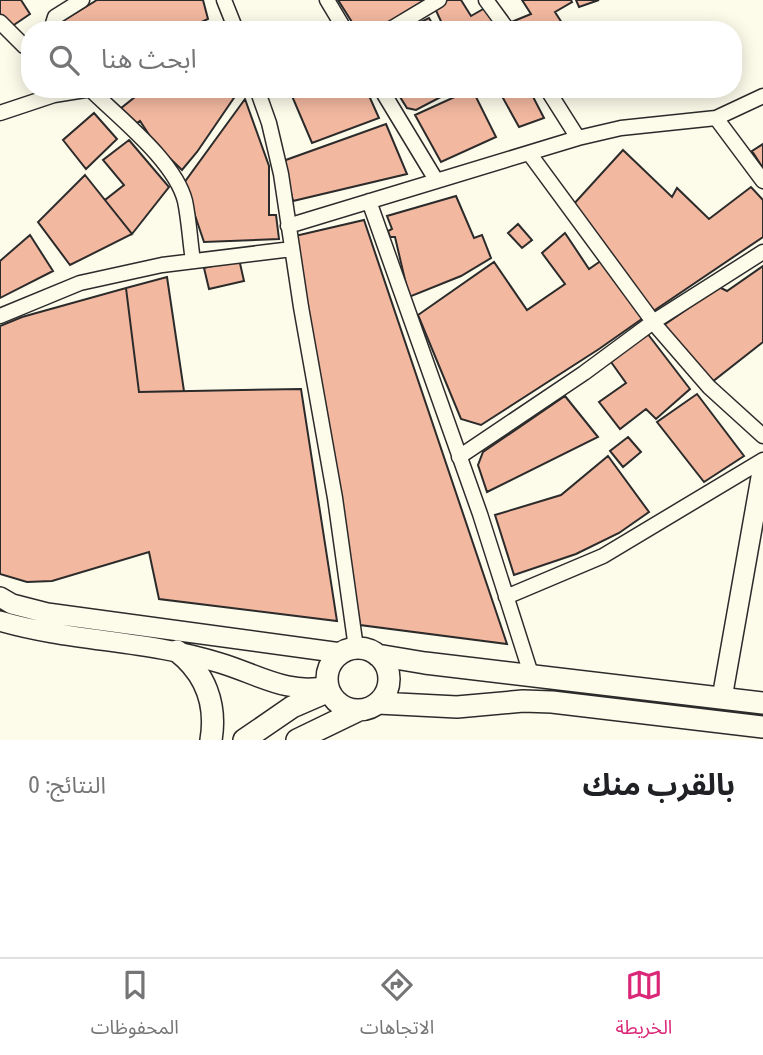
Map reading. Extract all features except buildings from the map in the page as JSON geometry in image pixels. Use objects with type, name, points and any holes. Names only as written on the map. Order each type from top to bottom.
[{"type":"main road","points":[[763,703],[425,663],[349,650],[329,667],[328,688],[341,705],[457,707],[523,701],[552,702],[763,727]]},
{"type":"main road","points":[[177,651],[193,666],[209,694],[213,716],[211,740]]},
{"type":"main road","points":[[297,740],[368,707],[388,688],[389,679],[383,661],[377,655]]},
{"type":"main road","points":[[244,740],[292,707],[328,688]]},
{"type":"street","points":[[54,21],[55,17],[82,0]]},
{"type":"street","points":[[224,0],[231,21]]},
{"type":"street","points":[[327,0],[340,21]]},
{"type":"street","points":[[404,21],[439,0]]},
{"type":"street","points":[[486,0],[501,21]]},
{"type":"street","points":[[0,23],[21,43]]},
{"type":"street","points":[[288,226],[578,138],[621,128],[716,118],[763,96]]},
{"type":"street","points":[[0,113],[45,98]]},
{"type":"street","points":[[99,98],[163,160],[178,183],[185,201],[193,261]]},
{"type":"street","points":[[0,597],[12,604],[47,613],[349,650],[335,498],[281,174],[260,98]]},
{"type":"street","points":[[386,98],[436,180]]},
{"type":"street","points":[[553,98],[578,138]]},
{"type":"street","points":[[716,118],[763,181]]},
{"type":"street","points":[[529,153],[653,322],[709,387],[763,436]]},
{"type":"street","points":[[369,201],[459,457],[531,674]]},
{"type":"street","points":[[0,316],[79,283],[162,265],[292,249]]},
{"type":"street","points":[[459,457],[584,373],[653,322],[763,252]]},
{"type":"street","points":[[506,597],[603,556],[763,460]]},
{"type":"street","points":[[722,698],[763,466]]},
{"type":"street","points":[[0,621],[69,636],[177,651],[222,663],[283,686],[328,688]]}]
